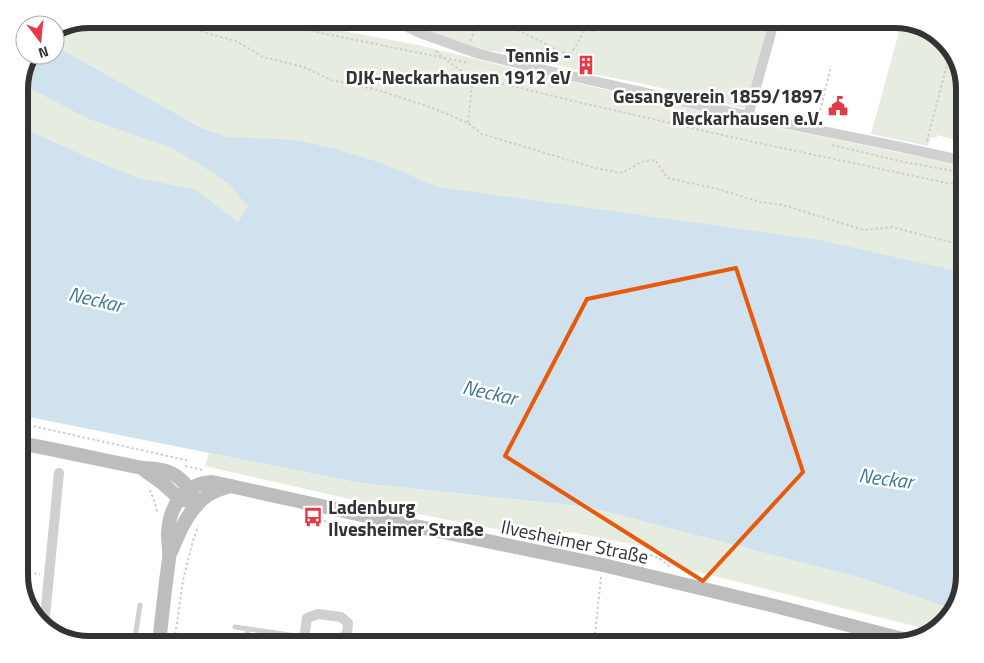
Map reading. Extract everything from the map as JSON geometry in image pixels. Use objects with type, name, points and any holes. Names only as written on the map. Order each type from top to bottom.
[{"type":"main road","points":[[28,444],[141,468],[161,482],[185,493],[197,505]]},
{"type":"main road","name":"Ilvesheimer Straße","points":[[185,493],[200,484],[212,482],[232,485],[371,517],[603,565],[891,636]]},
{"type":"main road","points":[[169,555],[182,527],[197,505],[209,494],[232,485]]},
{"type":"main road","points":[[160,636],[169,555],[169,524],[174,506],[185,493]]},
{"type":"street","points":[[409,28],[479,54],[748,116],[956,159]]},
{"type":"street","points":[[748,116],[772,28]]},
{"type":"street","points":[[45,617],[59,473]]},
{"type":"street","points":[[304,636],[307,618],[318,614],[341,617],[348,624],[347,634],[344,636]]},
{"type":"lane","points":[[135,636],[140,605]]},
{"type":"lane","points":[[235,627],[280,636]]},
{"type":"lane","points":[[247,636],[248,629]]},
{"type":"path","points":[[193,28],[236,41],[263,57],[304,67],[331,80],[374,89],[430,107],[468,123],[482,134],[595,168],[622,173],[641,162],[655,160],[668,178],[718,189],[760,202],[783,205],[864,230],[892,227],[956,243]]},
{"type":"path","points":[[298,28],[442,57]]},
{"type":"path","points":[[472,36],[476,28]]},
{"type":"path","points":[[513,28],[570,56],[587,28],[595,32]]},
{"type":"path","points":[[436,51],[468,76],[749,141],[956,184]]},
{"type":"path","points":[[924,152],[948,59]]},
{"type":"path","points":[[815,130],[832,66]]},
{"type":"path","points":[[468,76],[472,86],[468,123]]},
{"type":"path","points":[[28,425],[186,460],[185,464]]},
{"type":"path","points":[[151,493],[156,503],[159,521]]},
{"type":"path","points":[[175,636],[183,580],[196,531]]},
{"type":"path","points":[[595,636],[603,565]]},
{"type":"path","points":[[28,573],[49,575]]},
{"type":"highlighted area","points":[[736,268],[803,472],[703,581],[505,456],[587,299]]},
{"type":"shaded area","points":[[80,28],[327,28],[418,45],[545,76],[769,126],[956,164],[956,432],[28,328],[28,84],[33,65],[65,65],[65,33]]},
{"type":"shaded area","points":[[418,28],[770,28],[750,110],[502,52],[475,50],[427,33]]},
{"type":"shaded area","points":[[900,28],[923,34],[941,48],[950,61],[954,73],[956,80],[956,140],[937,135],[936,138],[931,137],[928,146],[871,134]]},
{"type":"shaded area","points":[[209,453],[360,483],[588,507],[857,577],[947,607],[936,620],[924,628],[690,570],[657,549],[571,532],[532,536],[402,511],[205,466]]},
{"type":"water","name":"Neckar","points":[[65,52],[201,128],[227,137],[296,140],[336,149],[381,163],[438,187],[819,240],[956,271],[956,583],[952,598],[947,607],[857,577],[588,507],[360,483],[28,417],[28,130],[138,178],[196,190],[238,222],[248,207],[230,185],[170,147],[89,119],[35,91],[28,86],[33,65],[65,65]]},
{"type":"place","name":"Tennis - DJK-Neckarhausen 1912 eV","points":[[586,65]]},
{"type":"place","name":"Gesangverein 1859/1897 Neckarhausen e.V.","points":[[838,106]]},
{"type":"place","name":"Ladenburg Ilvesheimer Straße","points":[[313,517]]}]
